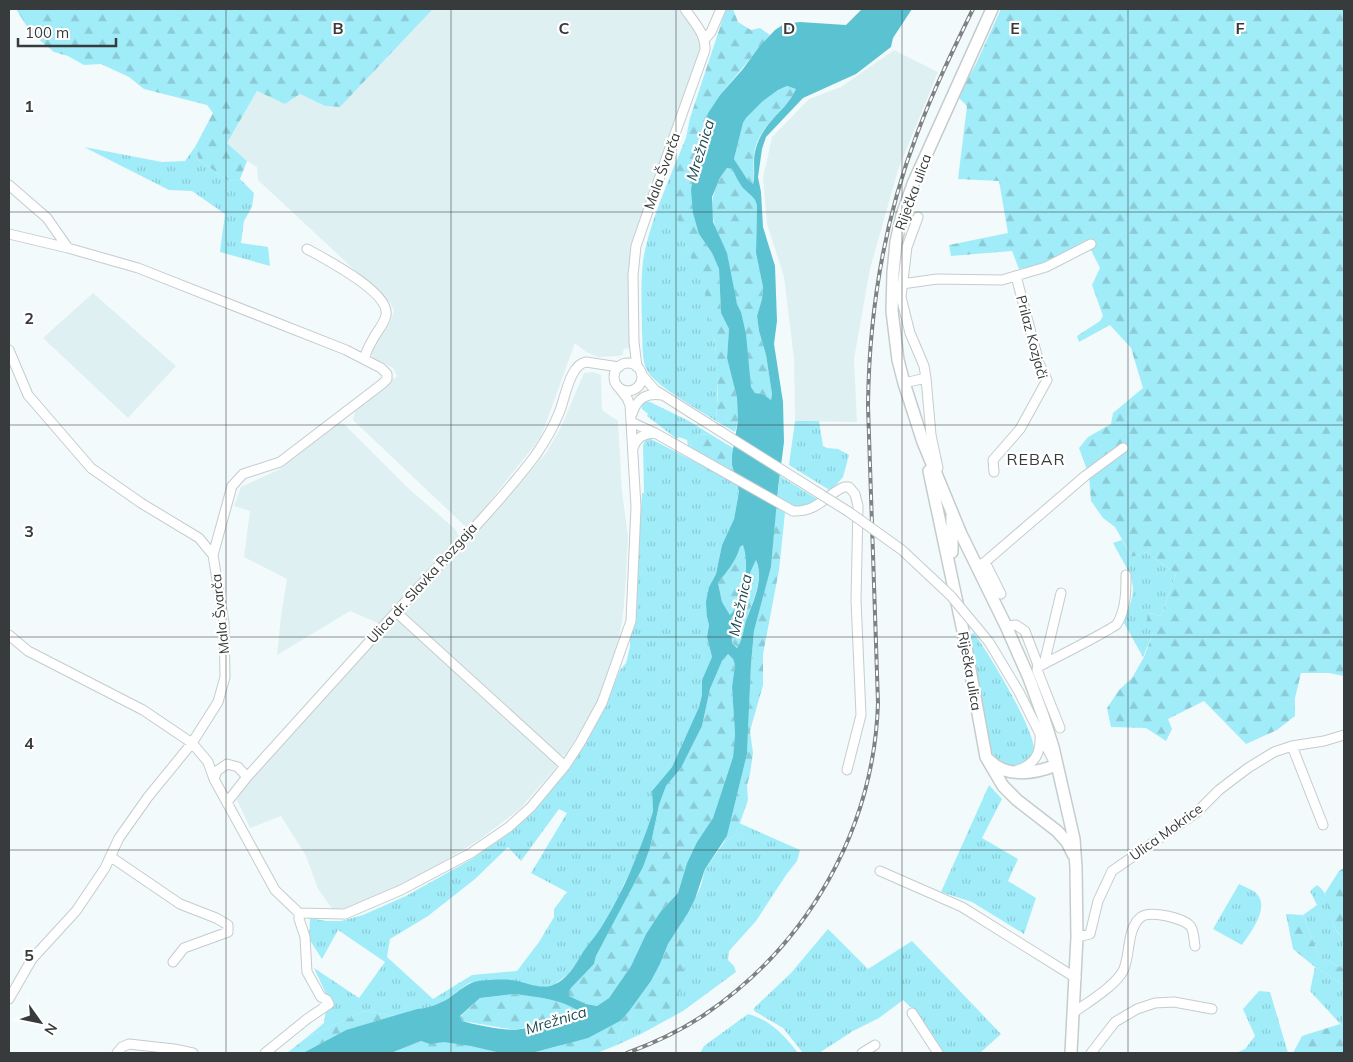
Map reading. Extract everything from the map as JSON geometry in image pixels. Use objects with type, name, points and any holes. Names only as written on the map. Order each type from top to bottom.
[{"type":"main road","name":"Riječka ulica","points":[[992,9],[913,184],[902,215],[892,273],[892,311],[894,336],[904,383],[923,442],[952,513],[981,564],[1043,716],[1053,747],[1074,839],[1076,868],[1076,978],[1071,1053]]},
{"type":"main road","name":"Riječka ulica","points":[[923,442],[954,586],[986,757],[1002,786],[1057,831],[1067,842],[1076,868]]},
{"type":"main road","points":[[952,513],[954,586]]},
{"type":"main road","points":[[986,757],[996,766],[1011,771],[1029,773],[1056,765]]},
{"type":"street","points":[[685,9],[705,39],[711,32],[721,9]]},
{"type":"street","name":"Mala Švarča","points":[[637,366],[634,342],[633,275],[636,246],[703,58],[705,39]]},
{"type":"street","points":[[9,185],[47,218],[68,248]]},
{"type":"street","name":"Riječka ulica","points":[[918,218],[907,247],[901,297],[910,333],[924,366],[931,435],[944,493]]},
{"type":"street","points":[[9,234],[138,268],[364,359],[371,342],[384,321],[386,307],[383,301],[343,268],[307,249]]},
{"type":"street","name":"Prilaz Kozjači","points":[[902,284],[937,279],[1002,280],[1046,267],[1091,244]]},
{"type":"street","name":"Prilaz Kozjači","points":[[994,472],[993,460],[1020,428],[1047,380],[1039,363],[1016,276]]},
{"type":"street","points":[[634,342],[631,353],[615,374],[618,385],[629,391],[643,387],[655,390]]},
{"type":"street","points":[[9,350],[28,395],[91,468],[141,503],[199,538],[213,555]]},
{"type":"street","name":"Mala Švarča","points":[[9,999],[32,960],[76,911],[105,868],[119,838],[148,797],[192,743],[218,702],[225,677],[224,623],[213,555],[232,486],[243,474],[280,462],[387,379],[387,374],[381,368],[364,359]]},
{"type":"street","name":"Ulica dr. Slavka Rozgaja","points":[[228,802],[247,777],[466,536],[534,457],[560,413],[570,379],[576,369],[582,363],[599,365]]},
{"type":"street","points":[[599,365],[620,366],[631,364],[637,366],[655,390],[849,512],[902,550],[951,596],[989,642],[1010,675],[1056,765]]},
{"type":"street","points":[[9,635],[28,651],[143,710],[192,743],[208,762],[214,779],[275,890],[300,913],[345,914],[401,890],[471,852],[509,827],[531,807],[565,766],[602,703],[631,621],[636,507],[630,405],[618,385],[599,365]]},
{"type":"street","points":[[630,405],[642,380],[642,375]]},
{"type":"street","points":[[904,383],[926,378]]},
{"type":"street","points":[[631,420],[635,405],[642,397],[648,395],[664,396]]},
{"type":"street","points":[[631,420],[793,511],[802,512],[810,510],[844,487],[850,487],[855,494],[858,506],[856,600],[861,715],[847,770]]},
{"type":"street","points":[[633,448],[640,437],[645,434],[655,433]]},
{"type":"street","points":[[1001,594],[981,564],[1085,476],[1123,448]]},
{"type":"street","points":[[1041,664],[1114,626],[1123,609],[1126,575]]},
{"type":"street","points":[[1060,728],[1037,670],[1041,664],[1061,593]]},
{"type":"street","points":[[396,612],[565,766]]},
{"type":"street","points":[[1006,626],[1016,625],[1025,631],[1041,664]]},
{"type":"street","points":[[1011,771],[1025,768],[1034,760],[1039,751],[1040,732]]},
{"type":"street","name":"Ulica Mokrice","points":[[1077,937],[1090,934],[1098,901],[1112,871],[1196,813],[1219,790],[1248,768],[1274,752],[1292,746],[1324,742],[1344,735]]},
{"type":"street","points":[[1292,746],[1323,825]]},
{"type":"street","points":[[214,779],[217,771],[227,764],[238,767],[247,777]]},
{"type":"street","points":[[110,857],[180,904],[216,918],[228,925],[228,932],[184,948],[173,962]]},
{"type":"street","points":[[880,871],[962,907],[1076,978]]},
{"type":"street","points":[[265,1053],[329,1004],[327,1000],[320,997],[307,972],[305,937],[299,919],[300,913]]},
{"type":"street","points":[[1073,1013],[1112,982],[1123,970],[1136,924],[1142,917],[1148,914],[1157,914],[1186,923],[1192,928],[1195,946]]},
{"type":"street","points":[[1091,1053],[1115,1022],[1137,1008],[1155,1003],[1174,1002],[1212,1009]]},
{"type":"street","points":[[912,1013],[938,1053]]},
{"type":"street","points":[[117,1053],[125,1045],[129,1044],[193,1053]]},
{"type":"street","points":[[862,1053],[875,1045]]},
{"type":"shaded area","points":[[433,9],[679,9],[700,39],[703,51],[670,135],[635,233],[629,264],[629,348],[624,349],[622,355],[598,357],[586,352],[575,343],[541,437],[468,529],[353,420],[355,410],[397,376],[393,368],[372,357],[372,351],[376,342],[390,322],[394,311],[391,304],[258,180],[257,167],[247,161],[227,143],[257,91],[285,104],[300,94],[325,106],[340,107]]},
{"type":"shaded area","points":[[894,50],[938,72],[898,170],[870,269],[854,359],[857,422],[795,421],[794,359],[784,277],[767,224],[763,178],[772,137],[809,99],[841,87]]},
{"type":"shaded area","points":[[93,293],[176,366],[128,418],[43,338]]},
{"type":"shaded area","points":[[593,372],[601,375],[602,410],[618,421],[622,492],[628,536],[626,578],[619,638],[607,679],[597,703],[565,756],[556,753],[410,618],[405,613],[405,609],[546,453],[561,427],[584,373]]},
{"type":"shaded area","points":[[339,423],[344,424],[407,487],[455,529],[459,536],[380,624],[350,611],[277,655],[287,579],[244,557],[250,511],[234,506],[241,487],[278,470]]},
{"type":"shaded area","points":[[396,618],[558,765],[520,809],[479,840],[431,869],[365,902],[333,910],[318,889],[306,856],[281,816],[250,828],[236,798],[250,779]]},
{"type":"green space","points":[[16,9],[433,9],[340,107],[325,106],[300,94],[285,104],[257,91],[227,143],[247,161],[240,179],[229,181],[199,160],[195,147],[213,113],[207,105],[144,89],[129,77],[101,64],[84,65],[68,56],[54,52],[31,33]]},
{"type":"green space","points":[[726,9],[733,9],[738,22],[751,30],[760,28],[770,35],[720,95],[708,113],[697,151],[699,234],[712,253],[719,269],[721,313],[729,329],[727,358],[737,398],[738,421],[735,432],[716,421],[718,393],[715,342],[704,289],[682,236],[673,200],[673,169],[686,138],[690,118]]},
{"type":"green space","points":[[1001,9],[1344,9],[1344,676],[1329,673],[1301,673],[1295,698],[1295,716],[1277,730],[1246,744],[1204,701],[1168,719],[1172,729],[1166,741],[1146,728],[1111,727],[1107,708],[1119,690],[1132,678],[1144,657],[1153,633],[1146,625],[1148,613],[1161,616],[1176,574],[1146,552],[1132,557],[1115,527],[1103,518],[1091,501],[1089,475],[1079,448],[1088,437],[1111,424],[1113,413],[1143,388],[1131,348],[1110,325],[1079,342],[1077,336],[1100,321],[1103,316],[1092,285],[1100,268],[1086,240],[1044,265],[1019,269],[1012,251],[951,256],[949,245],[1008,233],[999,181],[958,179],[967,106],[958,97],[976,64]]},
{"type":"green space","points":[[787,86],[797,89],[764,130],[757,142],[754,153],[753,184],[747,179],[734,159],[743,123],[763,101]]},
{"type":"green space","points":[[84,147],[162,162],[185,161],[195,147],[199,160],[229,181],[240,179],[254,193],[252,207],[244,221],[241,243],[268,247],[270,266],[220,252],[225,214],[192,191],[169,190]]},
{"type":"green space","points":[[727,168],[732,169],[757,206],[756,253],[763,287],[757,316],[766,355],[772,394],[771,400],[763,394],[755,393],[751,387],[741,312],[733,292],[726,253],[713,219],[712,202],[714,193]]},
{"type":"green space","points":[[673,169],[674,195],[680,228],[703,284],[712,322],[717,371],[716,421],[661,385],[648,372],[643,357],[642,273],[644,255],[653,222]]},
{"type":"green space","points":[[645,401],[689,421],[710,434],[699,435],[690,443],[693,450],[688,446],[687,440],[679,437],[677,439],[647,416],[648,414],[642,409],[642,404]]},
{"type":"green space","points":[[795,421],[819,421],[823,446],[838,449],[849,455],[843,477],[831,491],[789,465]]},
{"type":"green space","points":[[710,434],[733,448],[733,471],[693,450],[690,443],[699,435]]},
{"type":"green space","points":[[649,438],[736,483],[739,492],[734,519],[722,545],[716,574],[709,587],[707,617],[709,625],[707,637],[712,657],[702,680],[702,695],[699,707],[672,767],[652,791],[653,811],[651,818],[634,864],[604,923],[578,962],[567,975],[554,985],[542,987],[500,981],[469,983],[447,999],[429,1008],[417,1009],[395,1016],[365,1011],[306,1038],[324,1023],[328,998],[314,968],[359,998],[385,962],[338,930],[322,959],[309,939],[310,918],[341,921],[363,915],[406,896],[472,859],[507,835],[547,795],[580,752],[604,709],[620,670],[626,663],[630,647],[630,632],[635,603],[642,493],[644,493],[643,445],[646,439]],"holes":[[[559,809],[567,813],[531,873],[567,892],[554,909],[554,917],[539,942],[517,971],[472,975],[433,999],[387,957],[390,939],[428,916],[475,879],[508,847],[521,861]]]},
{"type":"green space","points":[[780,476],[817,499],[801,506],[793,506],[777,499]]},
{"type":"green space","points":[[776,507],[785,513],[779,570],[763,654],[763,685],[750,731],[753,753],[747,785],[748,800],[736,834],[723,844],[727,836],[747,754],[754,631],[771,567]]},
{"type":"green space","points":[[1122,540],[1132,557],[1146,552],[1176,574],[1161,616],[1148,613],[1153,633],[1143,657],[1124,623],[1131,602],[1133,588],[1128,571],[1113,543]]},
{"type":"green space","points":[[744,545],[746,572],[743,592],[730,615],[722,602],[718,583],[734,562],[740,547]]},
{"type":"green space","points":[[756,560],[759,576],[758,584],[738,648],[732,643],[731,619],[750,588],[750,573]]},
{"type":"green space","points":[[974,633],[1010,692],[1028,728],[1034,752],[1023,765],[1008,765],[996,758],[990,749],[969,635]]},
{"type":"green space","points":[[728,654],[733,659],[735,665],[732,687],[735,734],[733,757],[713,818],[697,842],[687,863],[678,893],[661,911],[646,934],[631,966],[609,998],[597,1006],[586,1004],[569,996],[569,991],[594,964],[596,956],[643,867],[650,848],[659,805],[666,786],[681,768],[702,726],[710,689],[722,661]]},
{"type":"green space","points":[[989,785],[1002,799],[982,838],[1018,859],[1008,881],[1036,898],[1024,934],[972,902],[941,892]]},
{"type":"green space","points":[[739,823],[800,850],[797,861],[756,921],[729,951],[728,960],[734,966],[736,972],[683,1011],[617,1045],[622,1026],[632,1016],[688,938],[688,913],[701,886],[705,869],[723,844],[736,834]]},
{"type":"green space","points":[[1344,868],[1344,938],[1333,924],[1325,893],[1339,871]]},
{"type":"green space","points":[[1239,884],[1256,893],[1261,905],[1258,920],[1242,945],[1213,929]]},
{"type":"green space","points":[[1317,885],[1325,894],[1335,929],[1344,938],[1344,969],[1319,956],[1303,915],[1317,905],[1310,891]]},
{"type":"green space","points":[[688,913],[688,938],[682,988],[658,1024],[632,1016],[622,1026],[617,1045],[597,1053],[532,1053],[559,1046],[630,1010],[651,981],[668,944]]},
{"type":"green space","points":[[1286,914],[1303,915],[1319,956],[1344,969],[1344,985],[1315,967],[1293,949]]},
{"type":"green space","points":[[828,929],[868,969],[912,941],[1001,1034],[980,1053],[940,1053],[913,1009],[903,1000],[879,1018],[853,1031],[819,1053],[803,1053],[783,1028],[754,1011],[754,1008],[791,973]]},
{"type":"green space","points":[[1315,967],[1344,985],[1344,1028],[1310,991]]},
{"type":"green space","points":[[1259,991],[1270,992],[1288,1053],[1236,1053],[1245,1049],[1255,1036],[1243,1009]]},
{"type":"green space","points":[[515,994],[562,1003],[579,1011],[585,1017],[568,1024],[546,1029],[525,1027],[516,1030],[462,1021],[460,1017],[480,998]]},
{"type":"green space","points":[[365,1011],[395,1016],[346,1030],[303,1053],[287,1053],[306,1038]]},
{"type":"green space","points":[[748,1014],[770,1024],[788,1040],[798,1053],[700,1053],[704,1046]]},
{"type":"green space","points":[[1340,1024],[1344,1028],[1344,1053],[1293,1053],[1302,1036]]},
{"type":"green space","points":[[421,1041],[466,1044],[501,1053],[391,1053]]},
{"type":"water","name":"Mrežnica","points":[[862,9],[912,9],[893,38],[891,47],[856,74],[803,98],[766,137],[762,149],[758,177],[763,227],[775,266],[777,321],[774,344],[783,402],[784,442],[771,567],[754,631],[747,754],[727,836],[705,869],[688,913],[668,944],[651,981],[630,1010],[620,1021],[588,1038],[532,1053],[501,1053],[471,1046],[444,1042],[430,1044],[421,1041],[391,1053],[303,1053],[346,1030],[438,1004],[474,982],[509,980],[543,987],[558,983],[571,971],[600,929],[619,896],[631,871],[651,818],[653,811],[652,791],[672,767],[699,707],[702,695],[702,680],[712,657],[707,637],[709,625],[706,602],[709,587],[716,574],[722,545],[734,519],[739,492],[732,465],[738,421],[737,398],[727,358],[729,329],[721,313],[719,269],[712,253],[699,234],[693,213],[691,190],[697,151],[708,113],[720,95],[775,30],[784,24],[800,22],[846,25]],"holes":[[[787,86],[796,89],[768,125],[758,142],[754,157],[753,184],[747,179],[734,159],[743,123],[763,101]],[[727,168],[732,169],[741,185],[757,206],[756,253],[763,287],[757,316],[766,355],[772,394],[771,400],[763,394],[755,393],[751,387],[746,334],[741,312],[737,304],[727,253],[713,222],[712,197],[720,178]],[[743,545],[746,562],[745,582],[739,601],[730,615],[722,602],[718,583],[736,557],[740,547]],[[756,560],[759,582],[737,648],[732,643],[731,619],[750,587],[750,573]],[[728,654],[733,659],[735,665],[732,687],[735,734],[733,757],[713,818],[697,842],[687,863],[678,893],[661,911],[646,934],[631,966],[609,998],[597,1006],[586,1004],[569,996],[569,991],[594,964],[596,956],[643,867],[650,848],[659,805],[666,786],[681,768],[702,726],[710,689],[722,661]],[[515,994],[562,1003],[578,1011],[584,1017],[556,1026],[516,1030],[468,1023],[462,1021],[460,1016],[480,998]]]},
{"type":"railway","points":[[627,1053],[667,1036],[704,1015],[741,986],[775,954],[804,918],[829,879],[849,838],[864,794],[874,749],[878,703],[868,406],[871,337],[875,302],[887,234],[905,167],[930,102],[973,9]]},
{"type":"district","name":"REBAR","points":[[1036,459]]}]
